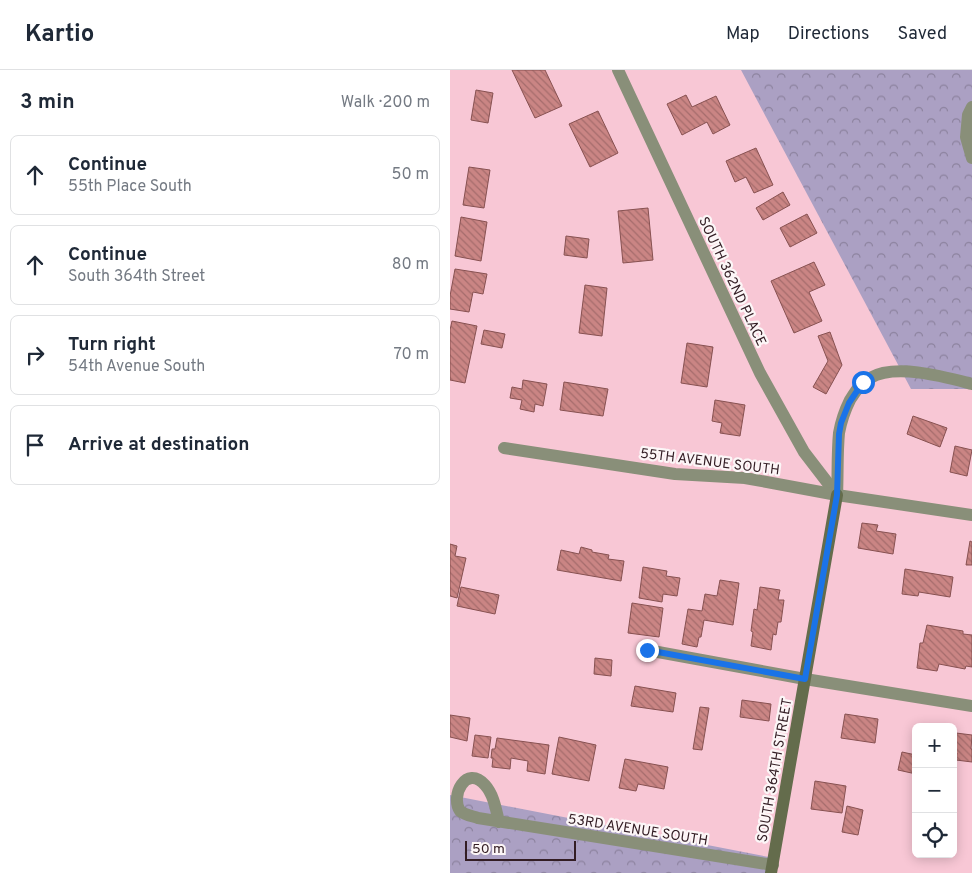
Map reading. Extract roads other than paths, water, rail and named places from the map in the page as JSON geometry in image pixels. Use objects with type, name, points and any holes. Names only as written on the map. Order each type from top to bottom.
[{"type":"street","name":"SOUTH 362ND PLACE","points":[[618,70],[760,373],[804,452],[837,495]]},
{"type":"street","points":[[972,107],[968,115],[966,137],[972,158]]},
{"type":"street","points":[[837,495],[841,423],[849,403],[863,382],[880,373],[899,371],[931,375],[972,384]]},
{"type":"street","name":"55TH AVENUE SOUTH","points":[[504,448],[675,474],[745,478],[837,495],[972,515]]},
{"type":"street","name":"SOUTH 364TH STREET","points":[[772,869],[837,495]]},
{"type":"street","points":[[647,650],[805,679],[972,706]]},
{"type":"street","name":"53RD AVENUE SOUTH","points":[[499,822],[772,869]]}]
